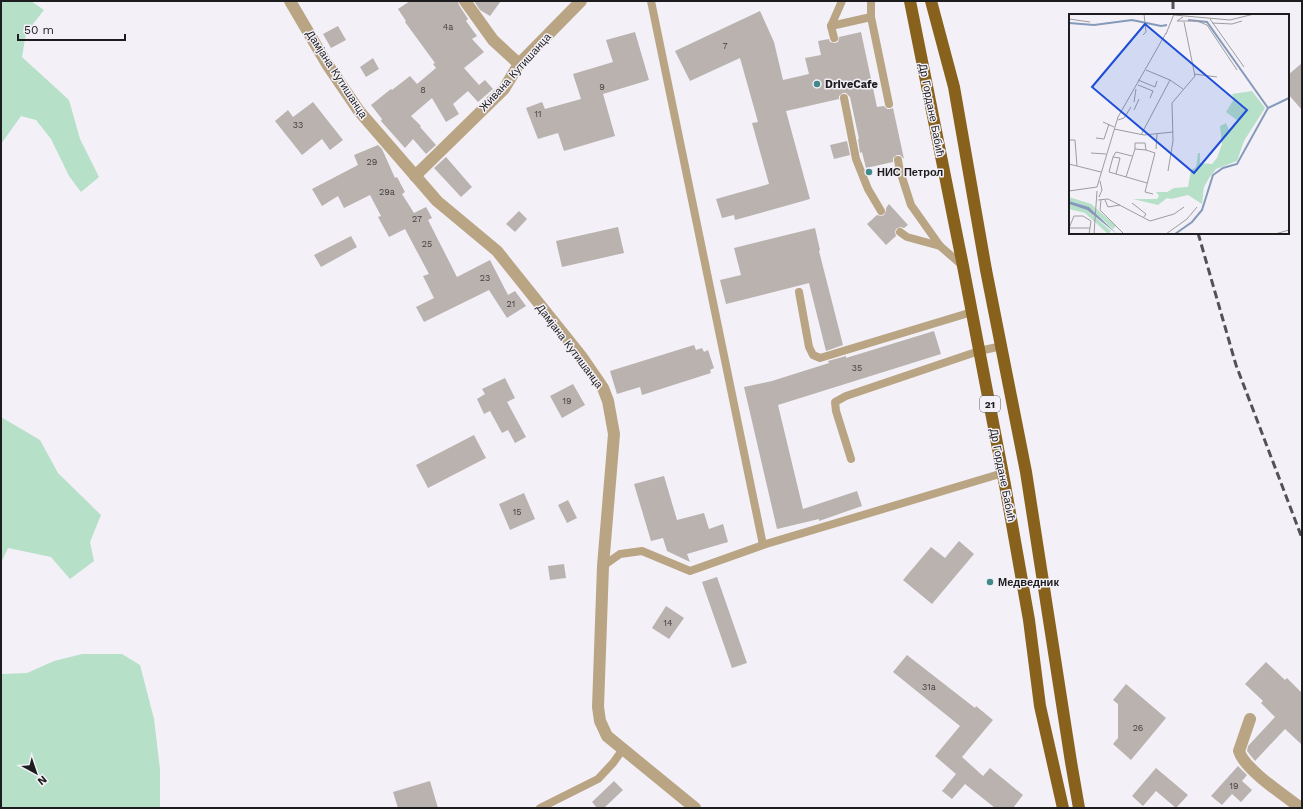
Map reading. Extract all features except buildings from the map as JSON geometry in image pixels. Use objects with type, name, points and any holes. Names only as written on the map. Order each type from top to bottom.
[{"type":"main road","name":"Др Гордане Бабић","points":[[910,1],[1003,473],[1030,620],[1040,706],[1063,808]]},
{"type":"main road","name":"Др Гордане Бабић","points":[[931,1],[954,86],[985,262],[1026,472],[1079,808]]},
{"type":"street","name":"Дамјана Кутишанца","points":[[290,1],[327,64],[359,111],[437,201],[497,250],[581,356],[603,388],[608,401],[614,434],[603,566],[598,707],[600,721],[607,736],[695,808]]},
{"type":"street","points":[[465,1],[493,40],[519,64]]},
{"type":"street","name":"Живана Кутишанца","points":[[415,176],[504,89],[519,64],[581,1]]},
{"type":"street","points":[[1250,719],[1239,751],[1240,756],[1258,774],[1301,808]]},
{"type":"lane","points":[[651,1],[762,545]]},
{"type":"lane","points":[[834,38],[831,26],[842,1]]},
{"type":"lane","points":[[871,1],[871,18],[888,104]]},
{"type":"lane","points":[[831,26],[871,18]]},
{"type":"lane","points":[[844,98],[856,159],[868,190],[882,211]]},
{"type":"lane","points":[[898,160],[911,206],[940,246],[963,266]]},
{"type":"lane","points":[[900,232],[908,237],[940,246]]},
{"type":"lane","points":[[799,292],[809,347],[813,355],[820,358],[972,312]]},
{"type":"lane","points":[[850,459],[836,411],[835,402],[846,396],[979,351],[1002,346]]},
{"type":"lane","points":[[603,566],[620,554],[642,551],[690,571],[762,545],[1003,473]]},
{"type":"lane","points":[[540,808],[598,779],[613,763],[623,749]]},
{"type":"green space","points":[[1,1],[31,1],[44,10],[26,33],[22,57],[69,100],[80,139],[99,177],[81,192],[69,176],[51,139],[36,120],[21,116],[1,144]]},
{"type":"green space","points":[[1,417],[40,440],[58,473],[101,515],[90,542],[94,561],[70,579],[51,557],[8,548],[1,563]]},
{"type":"green space","points":[[82,654],[122,654],[140,665],[154,719],[160,769],[161,808],[1,808],[1,674],[27,673],[54,661]]},
{"type":"railway","points":[[1173,1],[1173,14]]},
{"type":"railway","points":[[1198,234],[1236,365],[1302,538]]},
{"type":"place","name":"DriveCafe","points":[[817,84]]},
{"type":"place","name":"НИС Петрол","points":[[869,172]]},
{"type":"place","name":"Медведник","points":[[990,582]]}]
